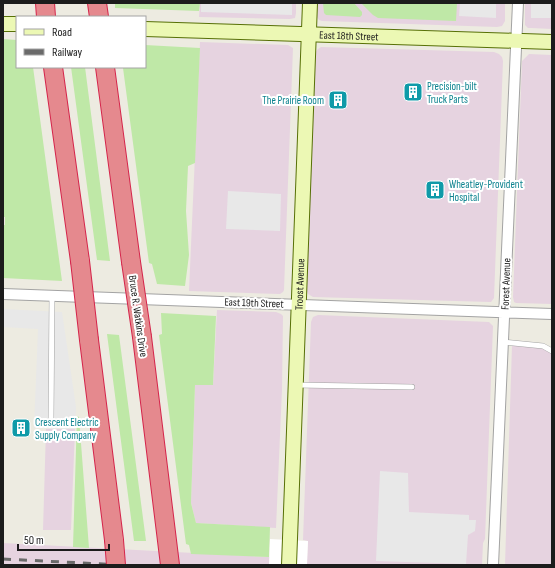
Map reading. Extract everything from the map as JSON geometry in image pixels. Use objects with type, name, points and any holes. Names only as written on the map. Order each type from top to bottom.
[{"type":"highway","points":[[44,3],[46,16]]},
{"type":"highway","points":[[97,3],[99,16]]},
{"type":"highway","name":"Bruce R. Watkins Drive","points":[[105,68],[142,337],[170,565]]},
{"type":"highway","points":[[54,74],[80,261],[116,565]]},
{"type":"main road","name":"Troost Avenue","points":[[289,565],[310,3]]},
{"type":"main road","points":[[3,24],[16,24]]},
{"type":"main road","name":"East 18th Street","points":[[146,28],[552,42]]},
{"type":"street","name":"Forest Avenue","points":[[493,565],[518,3]]},
{"type":"street","name":"East 19th Street","points":[[3,294],[552,314]]},
{"type":"lane","points":[[51,418],[52,295]]},
{"type":"lane","points":[[503,342],[537,344],[552,351]]},
{"type":"lane","points":[[296,385],[412,387]]},
{"type":"shaded area","points":[[200,3],[296,3],[296,13],[295,18],[290,19],[199,17]]},
{"type":"shaded area","points":[[201,3],[292,3],[292,15],[201,12]]},
{"type":"shaded area","points":[[317,3],[505,3],[505,21],[502,26],[497,27],[322,21],[317,17]]},
{"type":"shaded area","points":[[460,3],[496,3],[496,18],[459,16]]},
{"type":"shaded area","points":[[525,3],[552,3],[552,29],[528,28],[525,25]]},
{"type":"shaded area","points":[[531,3],[552,3],[552,18],[531,18]]},
{"type":"shaded area","points":[[200,42],[288,45],[293,48],[284,290],[280,294],[189,291]]},
{"type":"shaded area","points":[[321,47],[494,52],[502,57],[494,298],[491,302],[313,297],[308,294],[306,290],[315,53]]},
{"type":"shaded area","points":[[529,54],[552,55],[552,304],[516,303],[514,302],[513,297],[522,61]]},
{"type":"shaded area","points":[[228,191],[281,194],[280,231],[226,229]]},
{"type":"shaded area","points":[[3,309],[62,312],[76,407],[75,429],[34,428],[38,329],[3,327]]},
{"type":"shaded area","points":[[217,310],[276,312],[283,316],[282,389],[276,528],[196,523],[191,503],[195,385],[213,385]]},
{"type":"shaded area","points":[[318,315],[489,322],[493,326],[485,539],[483,543],[482,565],[3,565],[3,543],[307,559],[308,541],[303,540],[311,322],[313,317]]},
{"type":"shaded area","points":[[512,345],[552,347],[552,565],[505,565]]},
{"type":"shaded area","points":[[46,429],[75,429],[71,530],[43,530]]},
{"type":"shaded area","points":[[380,471],[408,473],[409,512],[469,515],[469,520],[476,520],[475,531],[468,535],[466,564],[376,561]]},
{"type":"green space","points":[[115,3],[200,3],[199,11],[115,8]]},
{"type":"green space","points":[[323,3],[354,3],[362,12],[362,15],[360,17],[326,15],[324,13]]},
{"type":"green space","points":[[361,3],[457,3],[456,21],[378,18]]},
{"type":"green space","points":[[3,39],[16,40],[16,68],[33,68],[62,281],[3,278],[3,225],[5,225],[5,217],[3,217]]},
{"type":"green space","points":[[146,45],[200,48],[195,163],[188,166],[186,211],[189,255],[185,286],[157,284],[152,264],[149,263],[123,68],[146,68]]},
{"type":"green space","points":[[71,68],[85,68],[110,261],[97,260]]},
{"type":"green space","points":[[161,313],[216,316],[213,385],[195,385],[191,503],[196,523],[270,527],[269,557],[191,554],[189,545],[186,544],[159,335],[162,334]]},
{"type":"green space","points":[[107,334],[119,335],[146,541],[134,541]]},
{"type":"green space","points":[[77,416],[79,417],[89,548],[73,547]]},
{"type":"pier","points":[[270,539],[308,541],[307,565],[269,565]]},
{"type":"railway","points":[[3,559],[123,565]]},
{"type":"place","name":"Precision-bilt Truck Parts","points":[[413,92]]},
{"type":"place","name":"The Prairie Room","points":[[338,100]]},
{"type":"place","name":"Wheatley-Provident Hospital","points":[[435,190]]},
{"type":"place","name":"Crescent Electric Supply Company","points":[[21,428]]}]
